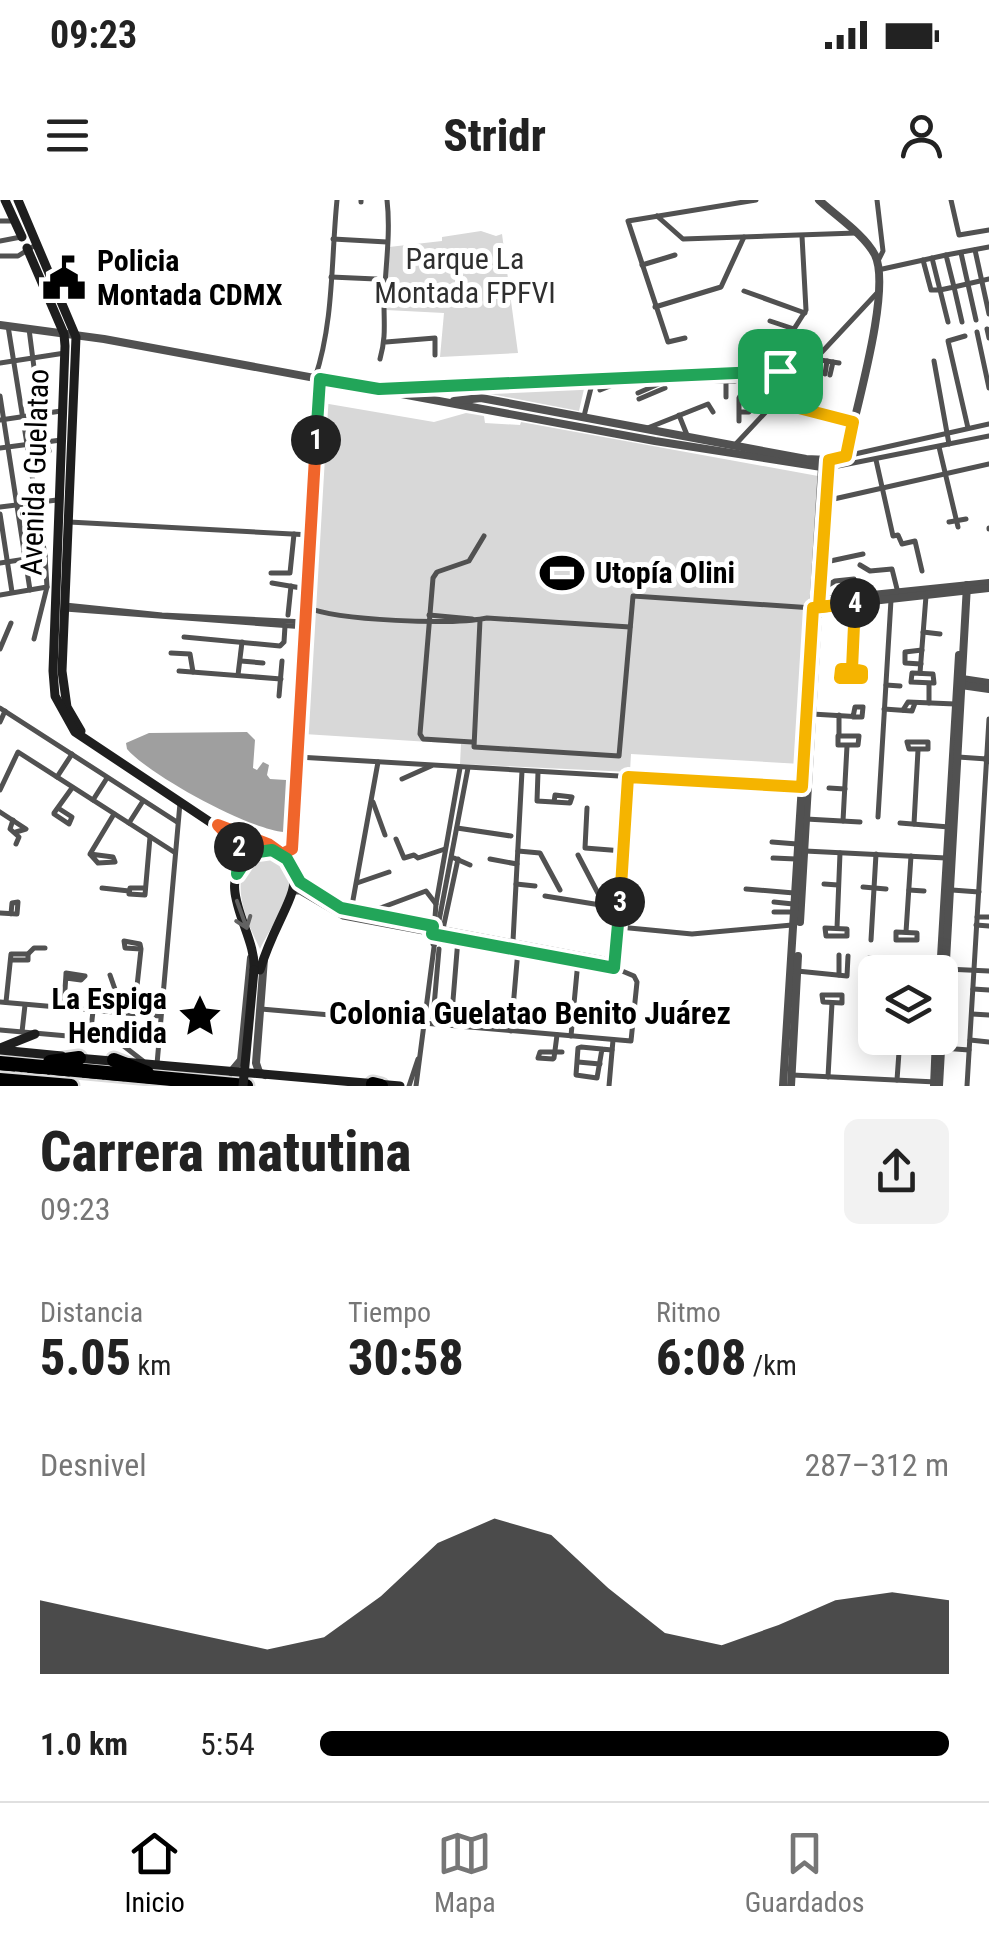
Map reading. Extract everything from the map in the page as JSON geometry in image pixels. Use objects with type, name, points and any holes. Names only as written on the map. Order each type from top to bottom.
[{"type":"highway","points":[[20,1066],[79,1058]]},
{"type":"highway","points":[[114,1060],[246,1086]]},
{"type":"highway","points":[[0,1063],[157,1070]]},
{"type":"highway","points":[[4,1080],[26,1086]]},
{"type":"highway","points":[[4,1080],[71,1086]]},
{"type":"main road","name":"Avenida Guelatao","points":[[5,200],[22,237]]},
{"type":"main road","name":"Avenida Guelatao","points":[[18,200],[30,247],[64,334],[60,499],[64,522],[52,586],[56,696],[67,722],[92,745],[218,825],[284,851]]},
{"type":"main road","name":"Avenida Guelatao","points":[[30,247],[76,337],[64,522],[64,694],[72,717],[92,745]]},
{"type":"main road","points":[[218,825],[238,844],[238,908],[259,955]]},
{"type":"main road","points":[[237,874],[251,853],[261,849],[284,851],[291,868],[292,892],[259,955],[246,1086]]},
{"type":"main road","points":[[0,1049],[34,1034]]},
{"type":"main road","points":[[0,1049],[145,1063],[157,1070],[400,1086]]},
{"type":"street","points":[[284,851],[298,757],[317,378],[326,346],[337,200]]},
{"type":"street","points":[[380,359],[386,342],[387,200]]},
{"type":"street","points":[[685,338],[668,342],[628,221],[693,207],[756,200]]},
{"type":"street","points":[[819,200],[873,252],[878,266],[874,327],[846,456]]},
{"type":"street","points":[[878,200],[884,252],[878,266]]},
{"type":"street","points":[[951,200],[959,236],[989,230]]},
{"type":"street","points":[[656,216],[683,238],[856,234]]},
{"type":"street","points":[[0,221],[14,221]]},
{"type":"street","points":[[770,321],[794,329],[806,313],[802,236]]},
{"type":"street","points":[[0,241],[22,237]]},
{"type":"street","name":"Avenida Guelatao","points":[[22,237],[30,247]]},
{"type":"street","points":[[655,307],[721,287],[744,237]]},
{"type":"street","points":[[333,238],[388,242]]},
{"type":"street","points":[[0,256],[18,256],[30,247]]},
{"type":"street","points":[[878,266],[989,248]]},
{"type":"street","points":[[975,250],[985,280],[989,314]]},
{"type":"street","points":[[961,253],[976,320]]},
{"type":"street","points":[[642,265],[675,255]]},
{"type":"street","points":[[946,255],[962,322]]},
{"type":"street","points":[[932,258],[948,322]]},
{"type":"street","points":[[924,260],[931,290],[985,280]]},
{"type":"street","points":[[331,277],[376,279]]},
{"type":"street","points":[[744,291],[806,313]]},
{"type":"street","points":[[734,446],[878,292]]},
{"type":"street","points":[[34,639],[52,586],[4,326],[825,464],[876,459],[989,436]]},
{"type":"street","points":[[782,338],[786,328]]},
{"type":"street","points":[[29,329],[49,451]]},
{"type":"street","points":[[987,329],[989,338]]},
{"type":"street","points":[[977,332],[989,388]]},
{"type":"street","points":[[964,336],[948,341],[968,428]]},
{"type":"street","points":[[386,342],[435,338],[435,355]]},
{"type":"street","points":[[0,363],[65,353]]},
{"type":"street","points":[[814,358],[833,362],[827,374]]},
{"type":"street","points":[[934,361],[949,444]]},
{"type":"street","points":[[638,396],[703,374],[780,371],[796,379]]},
{"type":"street","points":[[703,374],[706,382],[735,381]]},
{"type":"street","points":[[379,389],[614,378],[664,385]]},
{"type":"street","points":[[600,390],[615,384],[614,378]]},
{"type":"street","points":[[583,419],[594,380]]},
{"type":"street","points":[[726,381],[726,397]]},
{"type":"street","points":[[779,381],[787,388]]},
{"type":"street","points":[[738,421],[739,398],[744,387],[779,381]]},
{"type":"street","points":[[740,412],[749,412],[779,381]]},
{"type":"street","points":[[0,396],[4,447],[18,505],[30,590]]},
{"type":"street","points":[[779,397],[789,406],[853,422]]},
{"type":"street","points":[[444,401],[481,398],[656,436],[688,438],[825,464],[989,424]]},
{"type":"street","points":[[642,430],[708,404],[712,412]]},
{"type":"street","points":[[2,420],[62,411]]},
{"type":"street","points":[[679,415],[688,438]]},
{"type":"street","points":[[4,447],[62,440]]},
{"type":"street","points":[[940,446],[955,523],[966,518]]},
{"type":"street","points":[[876,459],[893,536],[898,535],[902,544],[915,542],[922,571]]},
{"type":"street","points":[[787,1086],[825,464]]},
{"type":"street","points":[[806,776],[825,464]]},
{"type":"street","points":[[825,501],[989,464]]},
{"type":"street","points":[[12,592],[4,562],[0,511],[60,499]]},
{"type":"street","points":[[64,522],[311,535]]},
{"type":"street","points":[[271,573],[290,573],[294,534]]},
{"type":"street","points":[[472,742],[420,736],[434,575],[469,561],[484,536]]},
{"type":"street","points":[[821,564],[863,554]]},
{"type":"street","points":[[4,562],[45,556]]},
{"type":"street","points":[[860,564],[870,571],[892,569],[894,596],[878,818]]},
{"type":"street","points":[[820,590],[835,581],[854,579]]},
{"type":"street","points":[[272,583],[308,588]]},
{"type":"street","points":[[0,595],[52,586]]},
{"type":"street","points":[[288,615],[291,586]]},
{"type":"street","points":[[816,604],[989,586]]},
{"type":"street","points":[[478,620],[472,742],[475,748],[620,755],[634,596],[816,604],[926,596],[965,588]]},
{"type":"street","points":[[944,955],[951,890],[965,588]]},
{"type":"street","points":[[920,673],[926,596]]},
{"type":"street","points":[[852,669],[855,603]]},
{"type":"street","points":[[65,607],[162,617],[305,624]]},
{"type":"street","points":[[306,607],[332,615],[630,627]]},
{"type":"street","points":[[247,621],[285,626],[305,624]]},
{"type":"street","points":[[0,649],[11,623]]},
{"type":"street","points":[[184,637],[281,646],[285,626]]},
{"type":"street","points":[[923,632],[940,634]]},
{"type":"street","points":[[192,640],[194,672]]},
{"type":"street","points":[[238,676],[242,642]]},
{"type":"street","points":[[921,664],[905,663],[905,652],[922,650]]},
{"type":"street","points":[[172,653],[190,654]]},
{"type":"street","points":[[240,661],[263,664]]},
{"type":"street","points":[[279,696],[282,661]]},
{"type":"street","points":[[179,671],[280,679]]},
{"type":"street","points":[[910,674],[934,674],[934,683],[929,684],[910,681],[910,674]]},
{"type":"street","points":[[960,682],[989,686]]},
{"type":"street","points":[[943,955],[955,704],[960,682]]},
{"type":"street","points":[[886,684],[900,686]]},
{"type":"street","points":[[928,703],[929,684]]},
{"type":"street","points":[[884,709],[913,710],[915,702],[955,704]]},
{"type":"street","points":[[0,722],[2,710],[177,820]]},
{"type":"street","points":[[812,714],[853,717]]},
{"type":"street","points":[[839,735],[859,736],[858,746],[837,745],[840,716]]},
{"type":"street","points":[[967,1086],[980,854],[986,829],[989,719]]},
{"type":"street","points":[[843,822],[847,746]]},
{"type":"street","points":[[914,824],[918,750]]},
{"type":"street","points":[[1,787],[18,752],[174,853]]},
{"type":"street","points":[[56,778],[72,754]]},
{"type":"street","points":[[298,757],[805,787]]},
{"type":"street","points":[[958,758],[988,760]]},
{"type":"street","points":[[349,914],[378,762]]},
{"type":"street","points":[[402,779],[432,765]]},
{"type":"street","points":[[448,891],[445,849],[464,768]]},
{"type":"street","points":[[511,1030],[522,771]]},
{"type":"street","points":[[538,772],[536,800],[554,802]]},
{"type":"street","points":[[615,964],[628,777]]},
{"type":"street","points":[[93,800],[107,778]]},
{"type":"street","points":[[787,1086],[805,787]]},
{"type":"street","points":[[58,808],[72,788]]},
{"type":"street","points":[[828,788],[845,788]]},
{"type":"street","points":[[170,794],[177,820]]},
{"type":"street","points":[[372,800],[385,835]]},
{"type":"street","points":[[130,823],[144,801]]},
{"type":"street","points":[[157,1070],[180,801]]},
{"type":"street","points":[[587,808],[586,848],[622,851]]},
{"type":"street","points":[[0,812],[26,829],[16,832],[16,844]]},
{"type":"street","points":[[437,930],[454,858],[456,812]]},
{"type":"street","points":[[90,854],[114,814]]},
{"type":"street","points":[[806,819],[860,822]]},
{"type":"street","points":[[900,823],[949,828]]},
{"type":"street","points":[[458,828],[511,836]]},
{"type":"street","points":[[102,888],[142,896],[150,836]]},
{"type":"street","points":[[396,840],[404,858],[445,849]]},
{"type":"street","points":[[772,842],[801,852]]},
{"type":"street","points":[[518,851],[539,852],[560,890]]},
{"type":"street","points":[[773,858],[801,852],[947,858]]},
{"type":"street","points":[[837,928],[840,853]]},
{"type":"street","points":[[578,854],[601,898],[620,900]]},
{"type":"street","points":[[871,940],[876,854]]},
{"type":"street","points":[[980,854],[989,854]]},
{"type":"street","points":[[906,932],[911,856]]},
{"type":"street","points":[[454,858],[470,865]]},
{"type":"street","points":[[413,1086],[437,948],[436,904],[446,866],[454,858]]},
{"type":"street","points":[[490,859],[517,864]]},
{"type":"street","points":[[262,1009],[632,1041],[637,980],[615,964],[458,938],[437,930],[349,914],[300,882],[291,868]]},
{"type":"street","points":[[980,870],[989,871]]},
{"type":"street","points":[[357,883],[390,872]]},
{"type":"street","points":[[516,884],[535,886]]},
{"type":"street","points":[[824,884],[838,885]]},
{"type":"street","points":[[863,887],[886,889]]},
{"type":"street","points":[[746,889],[797,893]]},
{"type":"street","points":[[908,890],[924,891]]},
{"type":"street","points":[[951,890],[978,892]]},
{"type":"street","points":[[368,914],[426,891],[436,904]]},
{"type":"street","points":[[292,892],[300,892],[338,916],[368,914],[578,961],[615,964]]},
{"type":"street","points":[[545,896],[619,908]]},
{"type":"street","points":[[774,902],[796,908]]},
{"type":"street","points":[[774,912],[796,908]]},
{"type":"street","points":[[0,913],[11,914]]},
{"type":"street","points":[[977,921],[989,918]]},
{"type":"street","points":[[977,921],[989,926]]},
{"type":"street","points":[[618,927],[692,934],[798,925]]},
{"type":"street","points":[[451,1025],[458,938]]},
{"type":"street","points":[[44,948],[12,954],[3,1002],[160,1016]]},
{"type":"street","points":[[134,1014],[141,949]]},
{"type":"street","points":[[259,955],[262,1009],[256,1063],[265,1075]]},
{"type":"street","points":[[231,1072],[241,1060],[249,968],[259,955]]},
{"type":"street","points":[[838,955],[839,975]]},
{"type":"street","points":[[797,971],[847,976],[848,956]]},
{"type":"street","points":[[571,1036],[578,961]]},
{"type":"street","points":[[839,965],[848,965]]},
{"type":"street","points":[[958,970],[989,970]]},
{"type":"street","points":[[110,975],[117,995],[114,1012]]},
{"type":"street","points":[[64,1008],[66,978]]},
{"type":"street","points":[[432,984],[434,1018]]},
{"type":"street","points":[[973,989],[989,990]]},
{"type":"street","points":[[787,1086],[792,1075],[793,1002]]},
{"type":"street","points":[[828,1077],[832,1003]]},
{"type":"street","points":[[22,1032],[25,1004]]},
{"type":"street","points":[[90,1038],[93,1011]]},
{"type":"street","points":[[972,1014],[989,1015]]},
{"type":"street","points":[[0,1030],[158,1044]]},
{"type":"street","points":[[556,1035],[554,1051],[562,1052]]},
{"type":"street","points":[[116,1040],[145,1063]]},
{"type":"street","points":[[609,1086],[613,1040]]},
{"type":"street","points":[[970,1040],[989,1042]]},
{"type":"street","points":[[602,1049],[598,1076],[576,1076],[578,1048],[602,1049],[612,1050]]},
{"type":"street","points":[[958,1049],[969,1050]]},
{"type":"street","points":[[897,1080],[899,1055]]},
{"type":"street","points":[[936,1055],[936,1084]]},
{"type":"street","points":[[936,1084],[941,1055]]},
{"type":"street","points":[[241,1060],[247,1068],[256,1063]]},
{"type":"street","points":[[576,1062],[600,1064]]},
{"type":"street","points":[[792,1075],[936,1084]]},
{"type":"green space","name":"Parque La Montada FPFVI","points":[[481,231],[502,234],[518,353],[440,357],[444,313],[386,310],[389,247],[442,241],[442,237]]},
{"type":"green space","points":[[586,380],[579,411],[475,391],[415,392]]},
{"type":"green space","name":"Utopía Olini","points":[[323,403],[434,422],[466,413],[484,416],[485,423],[521,422],[818,476],[801,764],[631,754],[630,772],[460,764],[461,744],[304,734]]},
{"type":"green space","points":[[269,852],[282,860],[290,883],[260,949],[243,904],[241,880],[250,858]]},
{"type":"shaded area","points":[[247,732],[255,740],[253,768],[257,770],[263,762],[269,765],[270,779],[286,780],[288,784],[284,832],[248,822],[201,800],[156,773],[127,749],[126,743],[149,733]]},
{"type":"railway","points":[[0,1069],[193,1086]]},
{"type":"place","name":"Policia Montada CDMX","points":[[64,278]]},
{"type":"place","name":"Utopía Olini","points":[[562,573]]},
{"type":"place","name":"La Espiga Hendida","points":[[200,1016]]},
{"type":"district","name":"Colonia Guelatao Benito Juárez","points":[[530,1013]]},
{"type":"route","points":[[780,371],[379,389],[320,379],[292,849],[282,854],[268,844],[218,825],[238,844],[237,874],[251,853],[272,850],[287,859],[300,882],[341,908],[433,926],[432,934],[614,968],[628,777],[802,787],[813,608],[855,603],[852,669],[862,671],[862,678],[840,678],[841,669],[852,669],[854,621],[855,603],[819,607],[829,460],[846,456],[853,422],[787,405],[779,397],[796,379],[780,371]]}]
